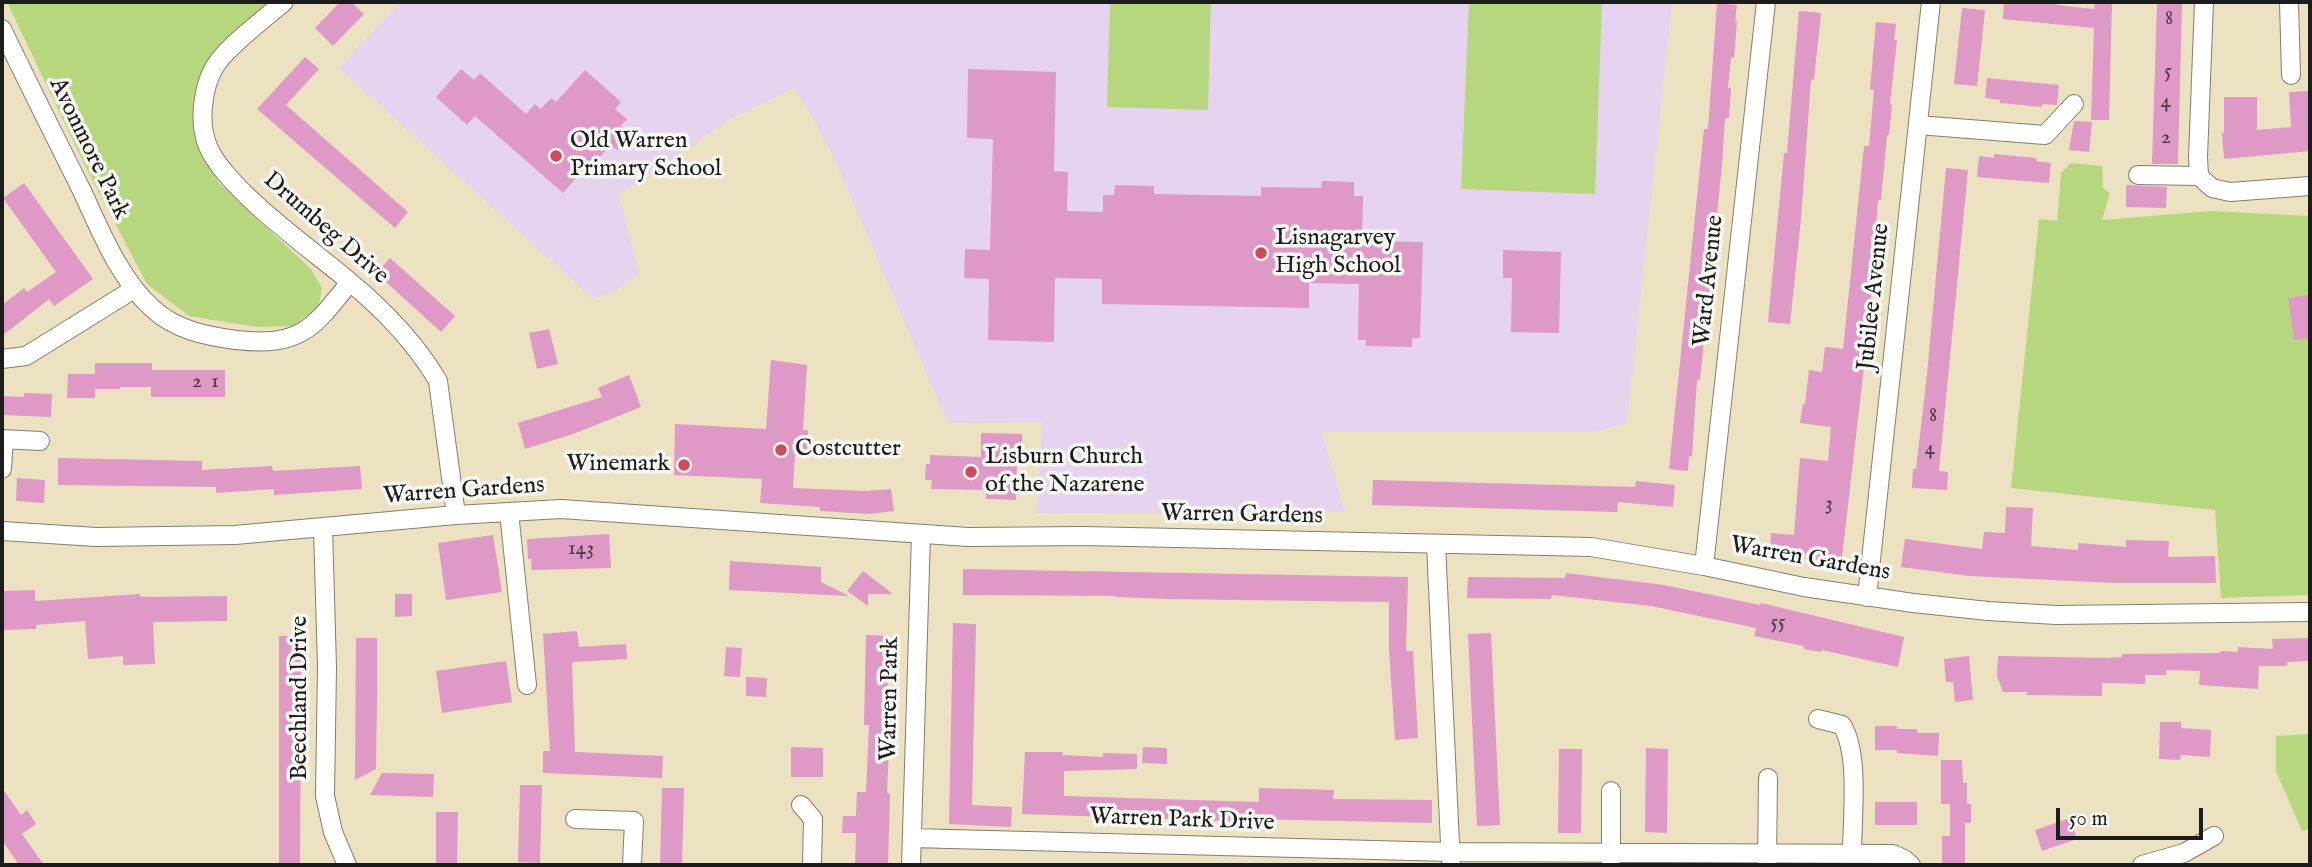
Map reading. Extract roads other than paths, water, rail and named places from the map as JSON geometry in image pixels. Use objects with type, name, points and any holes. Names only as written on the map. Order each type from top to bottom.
[{"type":"street","name":"Drumbeg Drive","points":[[284,2],[215,66],[204,92],[206,141],[218,162],[237,184],[293,237],[350,282],[407,335],[438,382],[456,515]]},
{"type":"street","name":"Ward Avenue","points":[[1704,566],[1766,2]]},
{"type":"street","name":"Jubilee Avenue","points":[[1867,597],[1931,2]]},
{"type":"street","points":[[2199,176],[2204,2]]},
{"type":"street","points":[[2289,2],[2291,75]]},
{"type":"street","name":"Avonmore Park","points":[[2,29],[102,234],[134,289],[154,310],[173,324],[204,336],[278,341],[309,328],[323,316],[350,282]]},
{"type":"street","points":[[1919,125],[2045,135],[2074,104]]},
{"type":"street","points":[[2138,175],[2199,176],[2212,188],[2230,192],[2310,186]]},
{"type":"street","points":[[2,359],[26,356],[134,289]]},
{"type":"street","points":[[2,469],[3,439],[40,441]]},
{"type":"street","name":"Warren Gardens","points":[[2,531],[96,537],[235,535],[456,515],[561,509],[920,534],[1591,547],[1704,566],[1804,587],[1988,611],[2056,615],[2310,612]]},
{"type":"street","points":[[509,512],[527,685]]},
{"type":"street","name":"Beechland Drive","points":[[323,528],[327,667],[325,796],[333,832],[347,865]]},
{"type":"street","name":"Warren Park","points":[[911,865],[920,534]]},
{"type":"street","points":[[1436,544],[1451,859]]},
{"type":"street","points":[[1818,719],[1842,725],[1849,737],[1852,756],[1852,854]]},
{"type":"street","points":[[1767,859],[1768,778]]},
{"type":"street","points":[[1611,791],[1611,859]]},
{"type":"street","points":[[802,805],[813,819],[812,865]]},
{"type":"street","points":[[575,819],[634,821],[632,865]]},
{"type":"street","points":[[2141,865],[2186,859],[2214,836]]},
{"type":"street","name":"Warren Park Drive","points":[[912,838],[1451,859],[1767,859],[1893,853],[1911,865]]},
{"type":"place","name":"Old Warren Primary School","points":[[556,156]]},
{"type":"place","name":"Lisnagarvey High School","points":[[1261,253]]},
{"type":"place","name":"Costcutter","points":[[781,450]]},
{"type":"place","name":"Winemark","points":[[684,465]]},
{"type":"place","name":"Lisburn Church of the Nazarene","points":[[971,472]]}]
